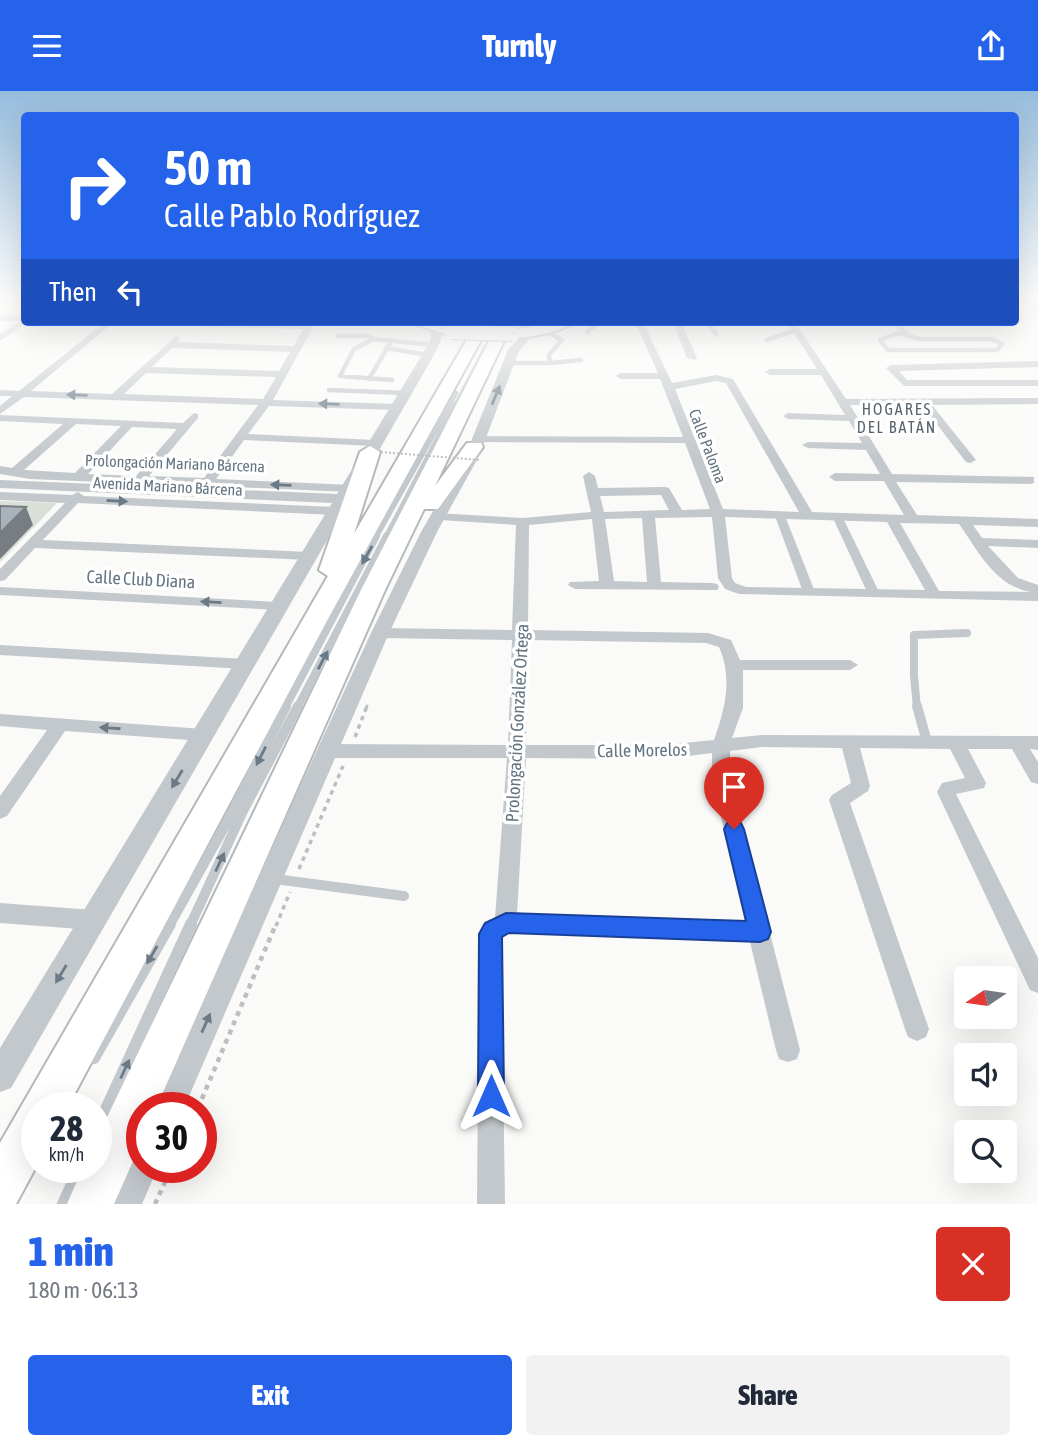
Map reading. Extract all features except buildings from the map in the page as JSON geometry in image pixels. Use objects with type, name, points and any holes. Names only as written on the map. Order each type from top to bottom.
[{"type":"highway","points":[[52,1092],[315,619],[467,353]]},
{"type":"highway","points":[[90,1204],[373,590],[509,353]]},
{"type":"highway","points":[[315,619],[375,449]]},
{"type":"highway","points":[[373,590],[443,486],[479,449]]},
{"type":"highway","points":[[0,1167],[21,1139]]},
{"type":"highway","points":[[0,1188],[21,1149]]},
{"type":"street","points":[[0,411],[72,353]]},
{"type":"street","points":[[115,397],[162,353]]},
{"type":"street","points":[[199,493],[266,402],[295,353]]},
{"type":"street","points":[[0,1077],[8,1050],[93,920],[342,499],[375,449],[428,353]]},
{"type":"street","points":[[175,1092],[271,878],[339,751],[380,633],[429,532],[472,456],[479,449],[514,353]]},
{"type":"street","name":"Calle Paloma","points":[[653,353],[718,513],[725,578],[730,586],[744,591],[809,593]]},
{"type":"street","points":[[690,353],[692,358]]},
{"type":"street","points":[[811,353],[913,520]]},
{"type":"street","points":[[1038,364],[891,368],[904,383],[1038,383]]},
{"type":"street","points":[[144,370],[282,374]]},
{"type":"street","points":[[770,372],[823,372]]},
{"type":"street","points":[[621,376],[666,381],[716,377],[730,381],[808,517]]},
{"type":"street","points":[[949,384],[965,401]]},
{"type":"street","points":[[966,385],[980,401]]},
{"type":"street","points":[[0,393],[397,407]]},
{"type":"street","points":[[924,401],[970,460]]},
{"type":"street","points":[[843,402],[1038,401]]},
{"type":"street","points":[[140,479],[194,415]]},
{"type":"street","points":[[788,416],[852,418]]},
{"type":"street","points":[[0,418],[185,426]]},
{"type":"street","points":[[14,473],[72,422]]},
{"type":"street","points":[[0,577],[83,485],[129,424]]},
{"type":"street","points":[[240,437],[375,449]]},
{"type":"street","points":[[479,449],[688,440]]},
{"type":"street","points":[[808,445],[870,447]]},
{"type":"street","name":"Prolongación Mariano Bárcena","points":[[0,484],[14,473],[83,485],[140,479],[199,493]]},
{"type":"street","points":[[589,476],[598,515],[607,584]]},
{"type":"street","points":[[835,477],[1030,480]]},
{"type":"street","name":"Prolongación Mariano Bárcena","points":[[0,484],[83,485],[342,499]]},
{"type":"street","points":[[592,492],[665,491],[678,514]]},
{"type":"street","points":[[440,516],[523,522],[598,515],[718,513],[1038,523]]},
{"type":"street","points":[[648,514],[654,586]]},
{"type":"street","points":[[780,516],[809,593],[1038,597]]},
{"type":"street","points":[[838,518],[874,594]]},
{"type":"street","points":[[892,519],[934,594]]},
{"type":"street","points":[[963,521],[1008,580],[1018,587],[1038,589]]},
{"type":"street","name":"Prolongación González Ortega","points":[[506,923],[522,636],[523,522]]},
{"type":"street","points":[[979,542],[1038,544]]},
{"type":"street","points":[[32,544],[309,556]]},
{"type":"street","points":[[575,585],[712,587]]},
{"type":"street","name":"Calle Club Diana","points":[[0,591],[279,606]]},
{"type":"street","points":[[380,633],[708,638],[725,644],[735,665],[734,708],[721,744],[721,778],[788,1049]]},
{"type":"street","points":[[0,650],[245,664]]},
{"type":"street","points":[[735,665],[850,665]]},
{"type":"street","points":[[0,720],[203,735]]},
{"type":"street","points":[[0,811],[60,725]]},
{"type":"street","points":[[849,742],[861,786],[839,800],[917,1029]]},
{"type":"street","points":[[955,742],[977,783],[949,788],[946,793],[1038,982]]},
{"type":"street","points":[[1017,743],[1038,777]]},
{"type":"street","name":"Calle Morelos","points":[[339,751],[517,749],[664,752],[690,751],[721,744],[1038,743]]},
{"type":"street","points":[[0,913],[93,920]]},
{"type":"street","points":[[491,1204],[491,934],[506,923],[760,932]]},
{"type":"street","points":[[125,1204],[134,1183]]},
{"type":"lane","points":[[352,353],[340,376],[392,380]]},
{"type":"lane","points":[[369,379],[383,353]]},
{"type":"lane","points":[[86,1071],[230,817],[338,605],[479,353]]},
{"type":"lane","points":[[112,1096],[243,811],[483,353]]},
{"type":"lane","points":[[550,362],[551,353]]},
{"type":"lane","points":[[510,363],[581,359]]},
{"type":"lane","points":[[329,390],[405,393]]},
{"type":"lane","points":[[928,742],[921,728],[912,672],[914,635],[967,633]]},
{"type":"lane","points":[[271,878],[404,896]]},
{"type":"lane","points":[[63,1204],[73,1183]]},
{"type":"path","points":[[375,449],[479,449]]},
{"type":"path","points":[[205,1092],[294,882],[339,751],[369,703]]},
{"type":"path","points":[[155,1204],[165,1183]]},
{"type":"shaded area","points":[[0,501],[57,503],[0,562]]},
{"type":"district","name":"HOGARES DEL BATÁN","points":[[897,418]]},
{"type":"route","points":[[491,1096],[493,930],[506,923],[760,932],[734,829]]}]
